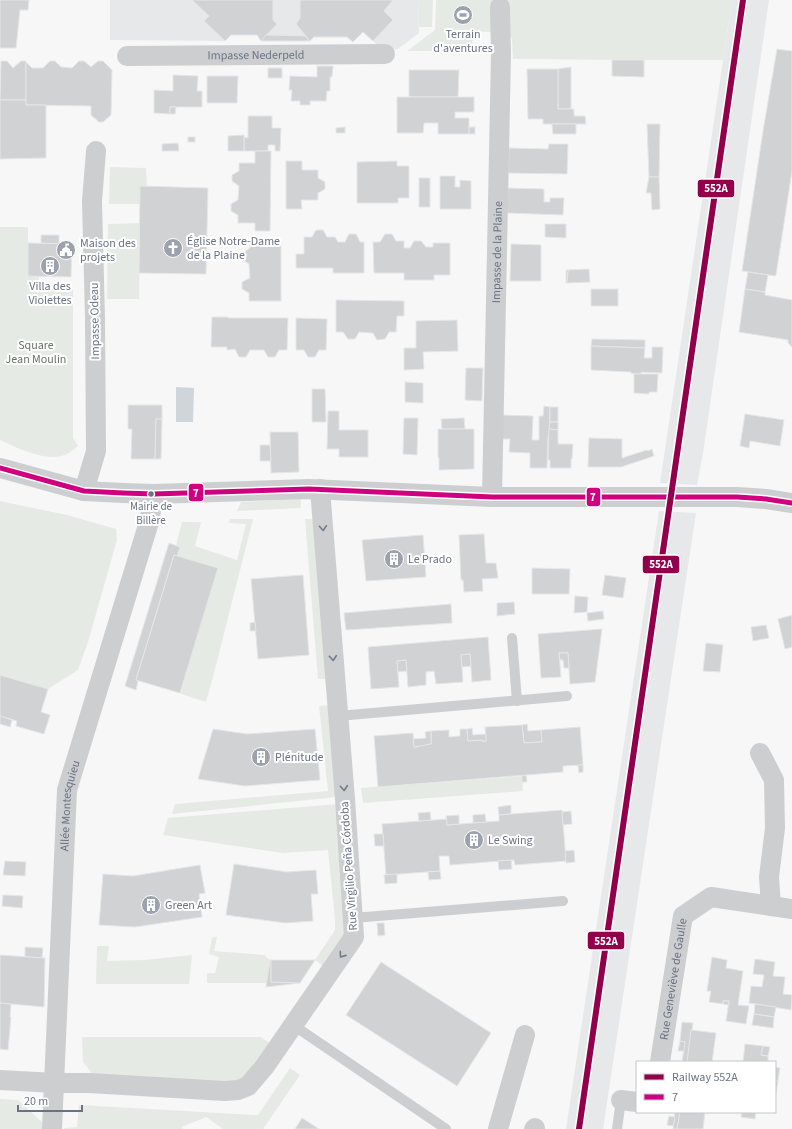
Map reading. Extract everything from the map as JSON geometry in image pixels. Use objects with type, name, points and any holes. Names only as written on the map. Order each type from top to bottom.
[{"type":"street","name":"Impasse de la Plaine","points":[[492,497],[501,54],[500,7]]},
{"type":"street","name":"Impasse Nederpeld","points":[[127,56],[385,54]]},
{"type":"street","name":"Impasse Odeau","points":[[84,491],[96,450],[92,201],[96,150]]},
{"type":"street","points":[[0,468],[84,491],[123,493],[154,494],[309,489],[492,497],[737,497],[766,498],[792,503]]},
{"type":"street","name":"Rue Virgilio Peña Córdoba","points":[[0,1080],[89,1083],[225,1091],[238,1090],[248,1086],[264,1066],[354,937],[320,490]]},
{"type":"street","name":"Allée Montesquieu","points":[[52,1129],[67,790],[149,522],[154,494]]},
{"type":"street","points":[[760,753],[774,780],[775,828],[769,877],[771,906]]},
{"type":"street","name":"Rue Geneviève de Gaulle","points":[[660,1061],[682,916],[711,897],[792,909]]},
{"type":"street","points":[[498,1129],[526,1035]]},
{"type":"lane","points":[[512,638],[517,701]]},
{"type":"lane","points":[[338,716],[567,696]]},
{"type":"lane","points":[[353,918],[563,901]]},
{"type":"lane","points":[[293,1025],[446,1129]]},
{"type":"lane","points":[[617,1129],[629,1101]]},
{"type":"shaded area","points":[[110,0],[418,0],[419,33],[398,49],[383,50],[363,32],[347,37],[314,37],[310,41],[261,41],[257,35],[231,35],[225,41],[110,40]]},
{"type":"shaded area","points":[[732,0],[769,0],[703,453],[697,485],[660,483]]},
{"type":"shaded area","points":[[176,387],[194,388],[193,422],[176,422]]},
{"type":"shaded area","points":[[659,511],[696,513],[603,1129],[566,1129]]},
{"type":"green space","points":[[418,0],[433,0],[432,27],[419,27]]},
{"type":"green space","name":"Terrain d'aventures","points":[[436,0],[492,0],[491,32],[472,31],[473,51],[407,51],[435,30]]},
{"type":"green space","points":[[507,0],[732,0],[723,60],[644,60],[513,59],[512,39],[507,30]]},
{"type":"green space","points":[[110,167],[146,168],[147,186],[140,186],[140,204],[109,204]]},
{"type":"green space","points":[[140,223],[139,299],[107,299],[108,224]]},
{"type":"green space","name":"Square Jean Moulin","points":[[0,227],[28,227],[28,276],[39,276],[38,284],[45,289],[73,290],[73,438],[78,446],[65,455],[49,457],[23,450],[0,440]]},
{"type":"green space","points":[[301,499],[301,508],[237,511],[241,502]]},
{"type":"green space","points":[[0,501],[67,515],[116,529],[117,540],[88,642],[78,670],[48,689],[0,675]]},
{"type":"green space","points":[[230,519],[253,519],[206,702],[180,693],[218,568],[177,556],[180,547],[176,545],[182,522],[201,522],[195,546],[237,560],[246,524],[229,523]]},
{"type":"green space","points":[[305,519],[315,519],[328,679],[318,679]]},
{"type":"green space","points":[[331,705],[338,796],[172,814],[175,804],[328,791],[319,706]]},
{"type":"green space","points":[[522,776],[523,791],[363,803],[361,788]]},
{"type":"green space","points":[[339,804],[349,928],[326,968],[315,960],[335,930],[328,850],[283,853],[163,835],[168,818]]},
{"type":"green space","points":[[217,937],[214,951],[264,955],[270,960],[267,983],[207,983],[207,973],[215,973],[219,957],[209,954],[212,938]]},
{"type":"green space","points":[[97,946],[109,946],[107,961],[144,960],[192,955],[189,984],[96,984]]},
{"type":"green space","points":[[82,1037],[261,1037],[271,1044],[245,1076],[235,1082],[94,1076],[83,1062]]},
{"type":"green space","points":[[290,1068],[300,1075],[263,1129],[223,1129],[206,1117],[182,1127],[183,1129],[64,1129],[77,1127],[79,1105],[258,1115]]},
{"type":"green space","points":[[0,1099],[18,1100],[42,1122],[42,1129],[0,1129]]},
{"type":"building","points":[[0,0],[29,0],[28,10],[20,10],[16,48],[0,48]]},
{"type":"building","points":[[192,0],[273,0],[273,20],[277,24],[261,41],[257,35],[231,35],[225,41],[204,21],[209,16]]},
{"type":"building","points":[[300,0],[393,0],[384,11],[393,20],[373,41],[363,32],[353,42],[347,37],[314,37],[310,41],[296,24],[300,18]]},
{"type":"building","points":[[266,35],[305,36],[310,41],[261,41]]},
{"type":"building","points":[[777,49],[792,51],[792,171],[775,276],[742,271]]},
{"type":"building","points":[[612,60],[644,60],[644,77],[612,76]]},
{"type":"building","points":[[1,61],[7,61],[13,68],[21,61],[26,61],[26,100],[0,100]]},
{"type":"building","points":[[50,61],[55,61],[61,67],[72,68],[79,61],[84,61],[91,67],[98,61],[103,61],[112,70],[111,115],[103,122],[99,122],[91,115],[91,106],[26,105],[26,62],[32,68],[43,68]]},
{"type":"building","points":[[317,66],[333,66],[332,77],[330,77],[330,91],[327,91],[326,101],[310,101],[310,105],[300,105],[300,101],[291,101],[292,90],[289,90],[290,76],[317,77]]},
{"type":"building","points":[[571,67],[571,109],[558,109],[558,69]]},
{"type":"building","points":[[268,68],[282,68],[282,78],[268,78]]},
{"type":"building","points":[[527,69],[558,69],[558,109],[574,109],[574,116],[585,116],[586,124],[543,124],[543,119],[528,119]]},
{"type":"building","points":[[409,70],[459,70],[458,97],[409,97]]},
{"type":"building","points":[[173,75],[198,76],[197,91],[202,91],[202,107],[170,107],[170,114],[154,113],[154,90],[173,91]]},
{"type":"building","points":[[207,76],[238,76],[237,103],[207,103]]},
{"type":"building","points":[[397,97],[474,97],[474,112],[455,112],[455,118],[469,118],[469,134],[438,134],[438,123],[424,123],[423,133],[397,133]]},
{"type":"building","points":[[0,100],[26,100],[26,105],[46,105],[46,158],[0,159]]},
{"type":"building","points":[[170,107],[176,107],[175,114],[170,114]]},
{"type":"building","points":[[248,116],[272,116],[272,128],[281,128],[280,151],[275,151],[275,145],[268,145],[268,151],[244,151],[244,137],[248,138]]},
{"type":"building","points":[[552,124],[576,124],[576,134],[553,134]]},
{"type":"building","points":[[647,124],[660,124],[659,177],[649,177]]},
{"type":"building","points":[[345,127],[345,133],[336,133],[336,128]]},
{"type":"building","points":[[469,127],[475,127],[475,134],[469,134]]},
{"type":"building","points":[[244,135],[244,151],[228,151],[228,136]]},
{"type":"building","points":[[188,137],[195,137],[195,142],[188,142]]},
{"type":"building","points":[[178,143],[179,151],[162,151],[162,144]]},
{"type":"building","points":[[549,144],[568,144],[567,174],[508,173],[509,148],[548,149]]},
{"type":"building","points":[[255,151],[271,151],[270,231],[255,231],[255,223],[238,223],[238,215],[231,211],[231,204],[238,200],[239,186],[232,181],[232,175],[239,171],[239,163],[255,163]]},
{"type":"building","points":[[286,161],[302,161],[302,170],[318,170],[318,178],[325,182],[325,189],[318,193],[318,200],[301,200],[302,209],[286,209]]},
{"type":"building","points":[[397,161],[397,166],[409,166],[409,198],[398,198],[398,203],[357,203],[357,162]]},
{"type":"building","points":[[440,176],[455,176],[455,187],[460,187],[460,180],[471,181],[471,209],[440,209]]},
{"type":"building","points":[[649,177],[659,177],[660,209],[652,210],[651,193],[646,193]]},
{"type":"building","points":[[419,178],[430,178],[430,207],[419,207]]},
{"type":"building","name":"Église Notre-Dame de la Plaine","points":[[140,186],[208,188],[206,274],[139,273]]},
{"type":"building","points":[[508,188],[544,189],[544,202],[550,202],[550,198],[564,198],[563,215],[507,213]]},
{"type":"building","points":[[545,224],[566,224],[566,238],[545,237]]},
{"type":"building","points":[[316,230],[323,230],[327,237],[335,237],[338,242],[345,242],[349,234],[356,234],[360,242],[364,242],[364,273],[333,273],[333,268],[296,268],[296,254],[304,254],[304,237],[312,237]]},
{"type":"building","points":[[385,234],[392,234],[396,241],[404,241],[404,248],[410,248],[414,241],[421,241],[426,247],[433,247],[433,243],[450,243],[450,275],[434,275],[434,280],[404,280],[404,273],[374,273],[373,242],[380,242]]},
{"type":"building","points":[[41,235],[59,235],[59,244],[41,243]]},
{"type":"building","points":[[250,241],[281,241],[281,301],[249,301],[249,293],[242,289],[242,282],[250,278],[249,264],[243,260],[243,253],[250,248]]},
{"type":"building","name":"Villa des Violettes","points":[[28,243],[72,244],[71,277],[28,276]]},
{"type":"building","points":[[511,244],[541,245],[541,281],[510,281]]},
{"type":"building","points":[[589,269],[590,282],[567,283],[568,270]]},
{"type":"building","points":[[566,270],[568,270],[567,283],[566,283]]},
{"type":"building","points":[[748,272],[768,275],[765,292],[745,289]]},
{"type":"building","points":[[591,289],[618,289],[618,306],[591,306]]},
{"type":"building","points":[[745,289],[765,292],[765,295],[792,300],[792,347],[788,343],[788,340],[739,332]]},
{"type":"building","points":[[336,300],[404,301],[404,316],[397,316],[396,332],[389,332],[385,339],[377,340],[373,333],[359,332],[355,339],[348,339],[343,332],[336,332]]},
{"type":"building","points":[[212,317],[288,318],[287,350],[279,350],[275,357],[268,357],[264,350],[250,350],[246,357],[239,357],[235,349],[227,350],[227,347],[211,347]]},
{"type":"building","points":[[296,318],[327,319],[326,350],[319,350],[315,357],[308,357],[304,350],[296,350]]},
{"type":"building","points":[[457,320],[458,351],[423,352],[424,369],[404,370],[404,348],[416,348],[416,321]]},
{"type":"building","points":[[592,339],[645,340],[645,348],[591,346]]},
{"type":"building","points":[[591,346],[645,348],[644,358],[652,358],[652,347],[663,347],[662,373],[641,372],[641,374],[634,374],[631,372],[591,370]]},
{"type":"building","points":[[466,368],[483,368],[482,401],[465,400]]},
{"type":"building","points":[[634,374],[658,374],[657,392],[649,392],[649,394],[634,393]]},
{"type":"building","points":[[405,382],[423,383],[423,403],[405,402]]},
{"type":"building","points":[[312,389],[325,389],[326,422],[312,422]]},
{"type":"building","points":[[128,405],[162,405],[162,419],[156,419],[155,459],[131,459],[132,429],[128,429]]},
{"type":"building","points":[[544,406],[550,407],[547,468],[530,468],[530,453],[509,452],[510,439],[500,439],[501,415],[533,416],[532,440],[539,440],[539,416],[543,416]]},
{"type":"building","points":[[550,407],[558,407],[558,422],[550,422]]},
{"type":"building","points":[[328,411],[339,411],[339,430],[368,430],[368,457],[339,457],[339,449],[327,449]]},
{"type":"building","points":[[745,414],[784,420],[780,446],[750,441],[749,448],[740,446]]},
{"type":"building","points":[[404,418],[418,418],[417,455],[403,454]]},
{"type":"building","points":[[464,418],[465,429],[442,429],[441,419]]},
{"type":"building","points":[[156,419],[162,419],[161,459],[155,459]]},
{"type":"building","points":[[550,422],[558,422],[558,430],[549,429]]},
{"type":"building","points":[[438,429],[474,429],[474,469],[439,470]]},
{"type":"building","points":[[549,429],[558,430],[558,444],[573,444],[571,468],[550,468],[550,460],[548,460]]},
{"type":"building","points":[[270,432],[298,432],[299,472],[271,473]]},
{"type":"building","points":[[589,438],[622,439],[622,458],[652,449],[654,456],[621,467],[588,467]]},
{"type":"building","points":[[260,445],[270,445],[271,461],[260,461]]},
{"type":"building","points":[[484,534],[486,563],[496,563],[498,578],[482,579],[483,591],[464,592],[463,580],[461,580],[459,535]]},
{"type":"building","name":"Le Prado","points":[[423,535],[426,577],[366,581],[362,540]]},
{"type":"building","points":[[169,543],[180,547],[177,556],[174,555],[136,680],[138,681],[136,690],[125,686]]},
{"type":"building","points":[[174,555],[218,568],[180,693],[136,680]]},
{"type":"building","points":[[532,568],[570,569],[569,594],[532,594]]},
{"type":"building","points":[[303,575],[309,655],[258,659],[251,579]]},
{"type":"building","points":[[605,575],[626,578],[623,598],[602,595]]},
{"type":"building","points":[[575,596],[588,597],[587,612],[574,613]]},
{"type":"building","points":[[514,602],[515,614],[497,616],[497,603]]},
{"type":"building","points":[[451,604],[452,623],[346,630],[344,613]]},
{"type":"building","points":[[603,611],[604,619],[588,621],[587,613]]},
{"type":"building","points":[[792,615],[792,647],[785,649],[778,619]]},
{"type":"building","points":[[255,622],[256,631],[250,631],[250,623]]},
{"type":"building","points":[[766,625],[769,638],[753,641],[751,627]]},
{"type":"building","points":[[602,629],[595,682],[570,684],[568,653],[559,653],[561,677],[541,678],[538,634]]},
{"type":"building","points":[[488,637],[491,680],[472,682],[470,654],[461,655],[463,682],[436,684],[434,671],[426,672],[426,685],[408,687],[406,660],[397,661],[399,687],[371,689],[368,647]]},
{"type":"building","points":[[706,643],[723,645],[720,672],[703,671]]},
{"type":"building","points":[[559,653],[568,653],[569,668],[564,668],[563,660],[560,660]]},
{"type":"building","points":[[470,654],[471,666],[462,667],[461,655]]},
{"type":"building","points":[[406,660],[407,671],[398,672],[397,661]]},
{"type":"building","points":[[0,675],[48,689],[41,712],[50,715],[44,734],[16,726],[17,721],[0,716]]},
{"type":"building","points":[[0,716],[12,720],[10,727],[0,724]]},
{"type":"building","points":[[527,724],[528,731],[541,730],[542,742],[524,743],[522,725]]},
{"type":"building","points":[[522,725],[524,743],[542,742],[541,730],[580,727],[583,765],[563,766],[563,772],[378,787],[374,736],[413,733],[414,747],[418,747],[418,745],[431,744],[431,731],[449,730],[449,737],[460,736],[460,729],[467,729],[468,741],[486,741],[485,727]]},
{"type":"building","points":[[472,728],[473,735],[486,734],[486,741],[468,741],[467,729]]},
{"type":"building","name":"Plénitude","points":[[213,729],[247,734],[315,729],[320,780],[245,786],[198,779]]},
{"type":"building","points":[[431,731],[431,744],[414,747],[413,739],[426,738],[425,732]]},
{"type":"building","points":[[578,765],[583,765],[583,772],[579,773]]},
{"type":"building","points":[[526,775],[527,782],[522,782],[522,776]]},
{"type":"building","points":[[511,805],[511,814],[499,815],[498,807]]},
{"type":"building","name":"Le Swing","points":[[562,810],[566,861],[515,865],[514,860],[450,865],[449,856],[439,856],[440,871],[386,875],[382,824],[447,819],[447,825],[499,821],[499,815]]},
{"type":"building","points":[[571,811],[572,824],[563,825],[562,812]]},
{"type":"building","points":[[430,812],[431,820],[419,821],[418,813]]},
{"type":"building","points":[[485,814],[486,822],[473,823],[473,815]]},
{"type":"building","points":[[459,815],[459,824],[447,825],[446,816]]},
{"type":"building","points":[[374,834],[383,834],[384,846],[375,846]]},
{"type":"building","points":[[574,850],[575,862],[566,863],[565,851]]},
{"type":"building","points":[[511,860],[512,869],[499,870],[498,861]]},
{"type":"building","points":[[5,861],[26,862],[25,876],[3,875]]},
{"type":"building","name":"Green Art","points":[[234,864],[287,872],[316,870],[318,894],[311,894],[313,921],[285,923],[226,915]]},
{"type":"building","name":"Green Art","points":[[200,865],[205,893],[199,894],[202,917],[135,927],[99,925],[103,874],[133,876]]},
{"type":"building","points":[[440,871],[441,879],[429,880],[428,872]]},
{"type":"building","points":[[397,874],[397,883],[385,884],[384,875]]},
{"type":"building","points":[[3,895],[23,896],[22,908],[2,906]]},
{"type":"building","points":[[377,923],[384,923],[385,935],[378,936]]},
{"type":"building","points":[[25,947],[43,948],[42,958],[25,957]]},
{"type":"building","points":[[0,955],[45,958],[44,1007],[0,1003]]},
{"type":"building","points":[[712,957],[727,960],[726,968],[743,971],[738,1005],[749,1006],[746,1024],[726,1021],[729,1001],[723,1001],[723,1004],[709,1002],[711,991],[707,991]]},
{"type":"building","points":[[755,959],[775,962],[773,976],[785,977],[783,994],[792,995],[791,1010],[749,1003],[751,986],[762,987],[764,975],[753,974]]},
{"type":"building","points":[[270,960],[271,982],[300,983],[266,987]]},
{"type":"building","points":[[271,960],[315,960],[300,983],[271,982]]},
{"type":"building","points":[[381,962],[491,1033],[457,1086],[346,1015]]},
{"type":"building","points":[[723,1001],[729,1001],[729,1005],[723,1004]]},
{"type":"building","points":[[0,1003],[11,1004],[8,1050],[0,1049]]},
{"type":"building","points":[[755,1004],[776,1007],[774,1017],[754,1014]]},
{"type":"building","points":[[754,1014],[774,1017],[773,1028],[752,1025]]},
{"type":"building","points":[[682,1022],[693,1023],[687,1061],[682,1061],[685,1042],[680,1041]]},
{"type":"building","points":[[691,1030],[716,1033],[712,1061],[687,1061]]},
{"type":"building","points":[[680,1041],[685,1042],[684,1051],[678,1051]]},
{"type":"building","points":[[745,1044],[763,1046],[761,1055],[768,1056],[768,1061],[743,1061]]},
{"type":"building","points":[[763,1046],[770,1047],[768,1056],[761,1055]]},
{"type":"building","points":[[776,1067],[780,1068],[778,1081],[776,1081]]},
{"type":"building","points":[[776,1081],[778,1081],[776,1093]]},
{"type":"building","points":[[675,1113],[680,1113],[677,1129],[673,1129]]},
{"type":"building","points":[[680,1113],[705,1113],[703,1129],[677,1129]]},
{"type":"building","points":[[742,1113],[756,1113],[755,1119],[741,1117]]},
{"type":"building","points":[[669,1116],[675,1117],[673,1126],[667,1125]]},
{"type":"building","points":[[302,1118],[319,1129],[295,1129]]},
{"type":"rail line","name":"552A","points":[[579,1129],[743,0]]},
{"type":"transit line","name":"7","points":[[0,468],[84,491],[123,493],[154,494],[309,489],[492,497],[737,497],[792,503]]},
{"type":"place","name":"Terrain d'aventures","points":[[463,15]]},
{"type":"place","name":"Église Notre-Dame de la Plaine","points":[[173,248]]},
{"type":"place","name":"Maison des projets","points":[[66,250]]},
{"type":"place","name":"Villa des Violettes","points":[[50,266]]},
{"type":"place","name":"Mairie de Billère","points":[[151,494]]},
{"type":"place","name":"Le Prado","points":[[394,559]]},
{"type":"place","name":"Plénitude","points":[[261,757]]},
{"type":"place","name":"Le Swing","points":[[474,840]]},
{"type":"place","name":"Green Art","points":[[151,905]]}]
